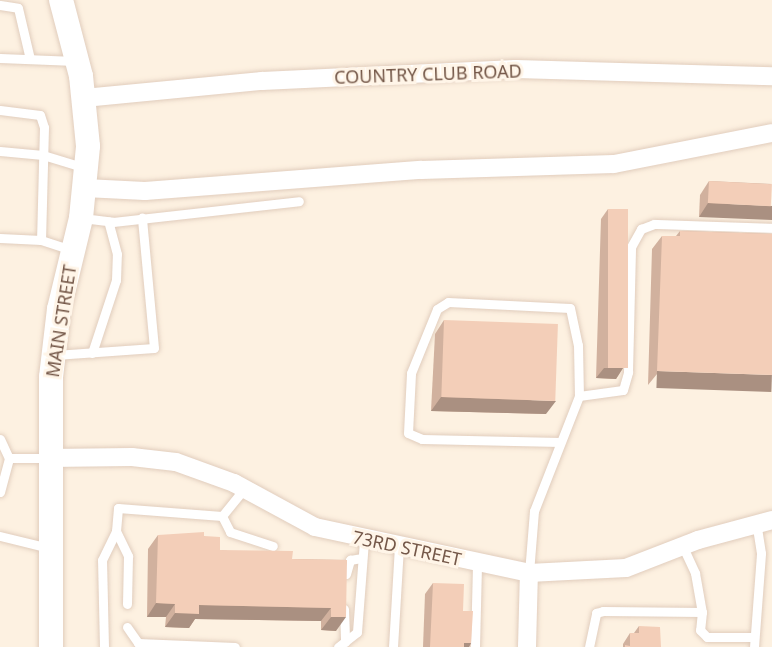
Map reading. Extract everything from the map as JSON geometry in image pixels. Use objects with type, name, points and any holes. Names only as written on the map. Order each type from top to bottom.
[{"type":"main road","name":"MAIN STREET","points":[[51,647],[49,458],[52,355],[86,178],[84,98],[78,61],[61,0]]},
{"type":"street","name":"COUNTRY CLUB ROAD","points":[[84,98],[262,81],[516,69],[772,76]]},
{"type":"street","points":[[86,178],[145,191],[421,170],[614,164],[772,133]]},
{"type":"street","name":"73RD STREET","points":[[49,458],[158,459],[199,468],[244,489],[295,520],[362,549],[398,546],[528,573],[626,568],[764,521]]},
{"type":"street","points":[[527,647],[528,573]]},
{"type":"lane","points":[[0,5],[18,8],[30,60]]},
{"type":"lane","points":[[0,58],[78,61]]},
{"type":"lane","points":[[0,110],[40,115],[43,155],[41,240]]},
{"type":"lane","points":[[0,151],[43,155],[86,178]]},
{"type":"lane","points":[[80,218],[108,221],[299,201]]},
{"type":"lane","points":[[52,355],[154,348],[142,218]]},
{"type":"lane","points":[[92,352],[116,280],[117,254],[108,221]]},
{"type":"lane","points":[[579,396],[623,390],[628,372],[631,247],[641,229],[654,223],[772,228]]},
{"type":"lane","points":[[0,238],[41,240],[74,250]]},
{"type":"lane","points":[[528,573],[534,511],[579,396],[578,345],[570,308],[448,302],[437,309],[411,373],[408,433],[422,439],[560,442]]},
{"type":"lane","points":[[0,439],[9,458],[0,492]]},
{"type":"lane","points":[[9,458],[49,458]]},
{"type":"lane","points":[[222,516],[244,489]]},
{"type":"lane","points":[[104,647],[102,560],[116,531],[118,508],[222,516]]},
{"type":"lane","points":[[222,516],[230,532],[273,546]]},
{"type":"lane","points":[[683,547],[695,573],[702,612],[700,630],[707,637],[731,642],[754,642],[764,521]]},
{"type":"lane","points":[[116,531],[128,556],[127,604]]},
{"type":"lane","points":[[0,536],[51,549]]},
{"type":"lane","points":[[393,647],[398,546]]},
{"type":"lane","points":[[345,589],[346,566],[362,549]]},
{"type":"lane","points":[[342,645],[357,632],[362,549]]},
{"type":"lane","points":[[475,647],[477,563]]},
{"type":"lane","points":[[342,645],[344,600]]},
{"type":"lane","points":[[589,647],[596,613],[702,612]]},
{"type":"lane","points":[[127,627],[137,645],[235,647]]},
{"type":"building","points":[[709,181],[772,184],[771,206],[708,203]]},
{"type":"building","points":[[608,209],[628,209],[628,368],[608,368]]},
{"type":"building","points":[[680,231],[772,234],[772,375],[657,371],[662,236],[680,236]]},
{"type":"building","points":[[444,320],[558,324],[555,401],[441,397]]},
{"type":"building","points":[[204,532],[204,536],[220,537],[220,550],[293,551],[292,559],[347,560],[346,617],[331,617],[331,608],[199,605],[199,614],[175,613],[175,604],[156,603],[158,535]]},
{"type":"building","points":[[433,583],[464,584],[463,611],[473,611],[471,643],[464,643],[464,647],[430,647]]},
{"type":"building","points":[[639,626],[660,627],[661,647],[625,647],[630,646],[630,633],[639,633]]}]
